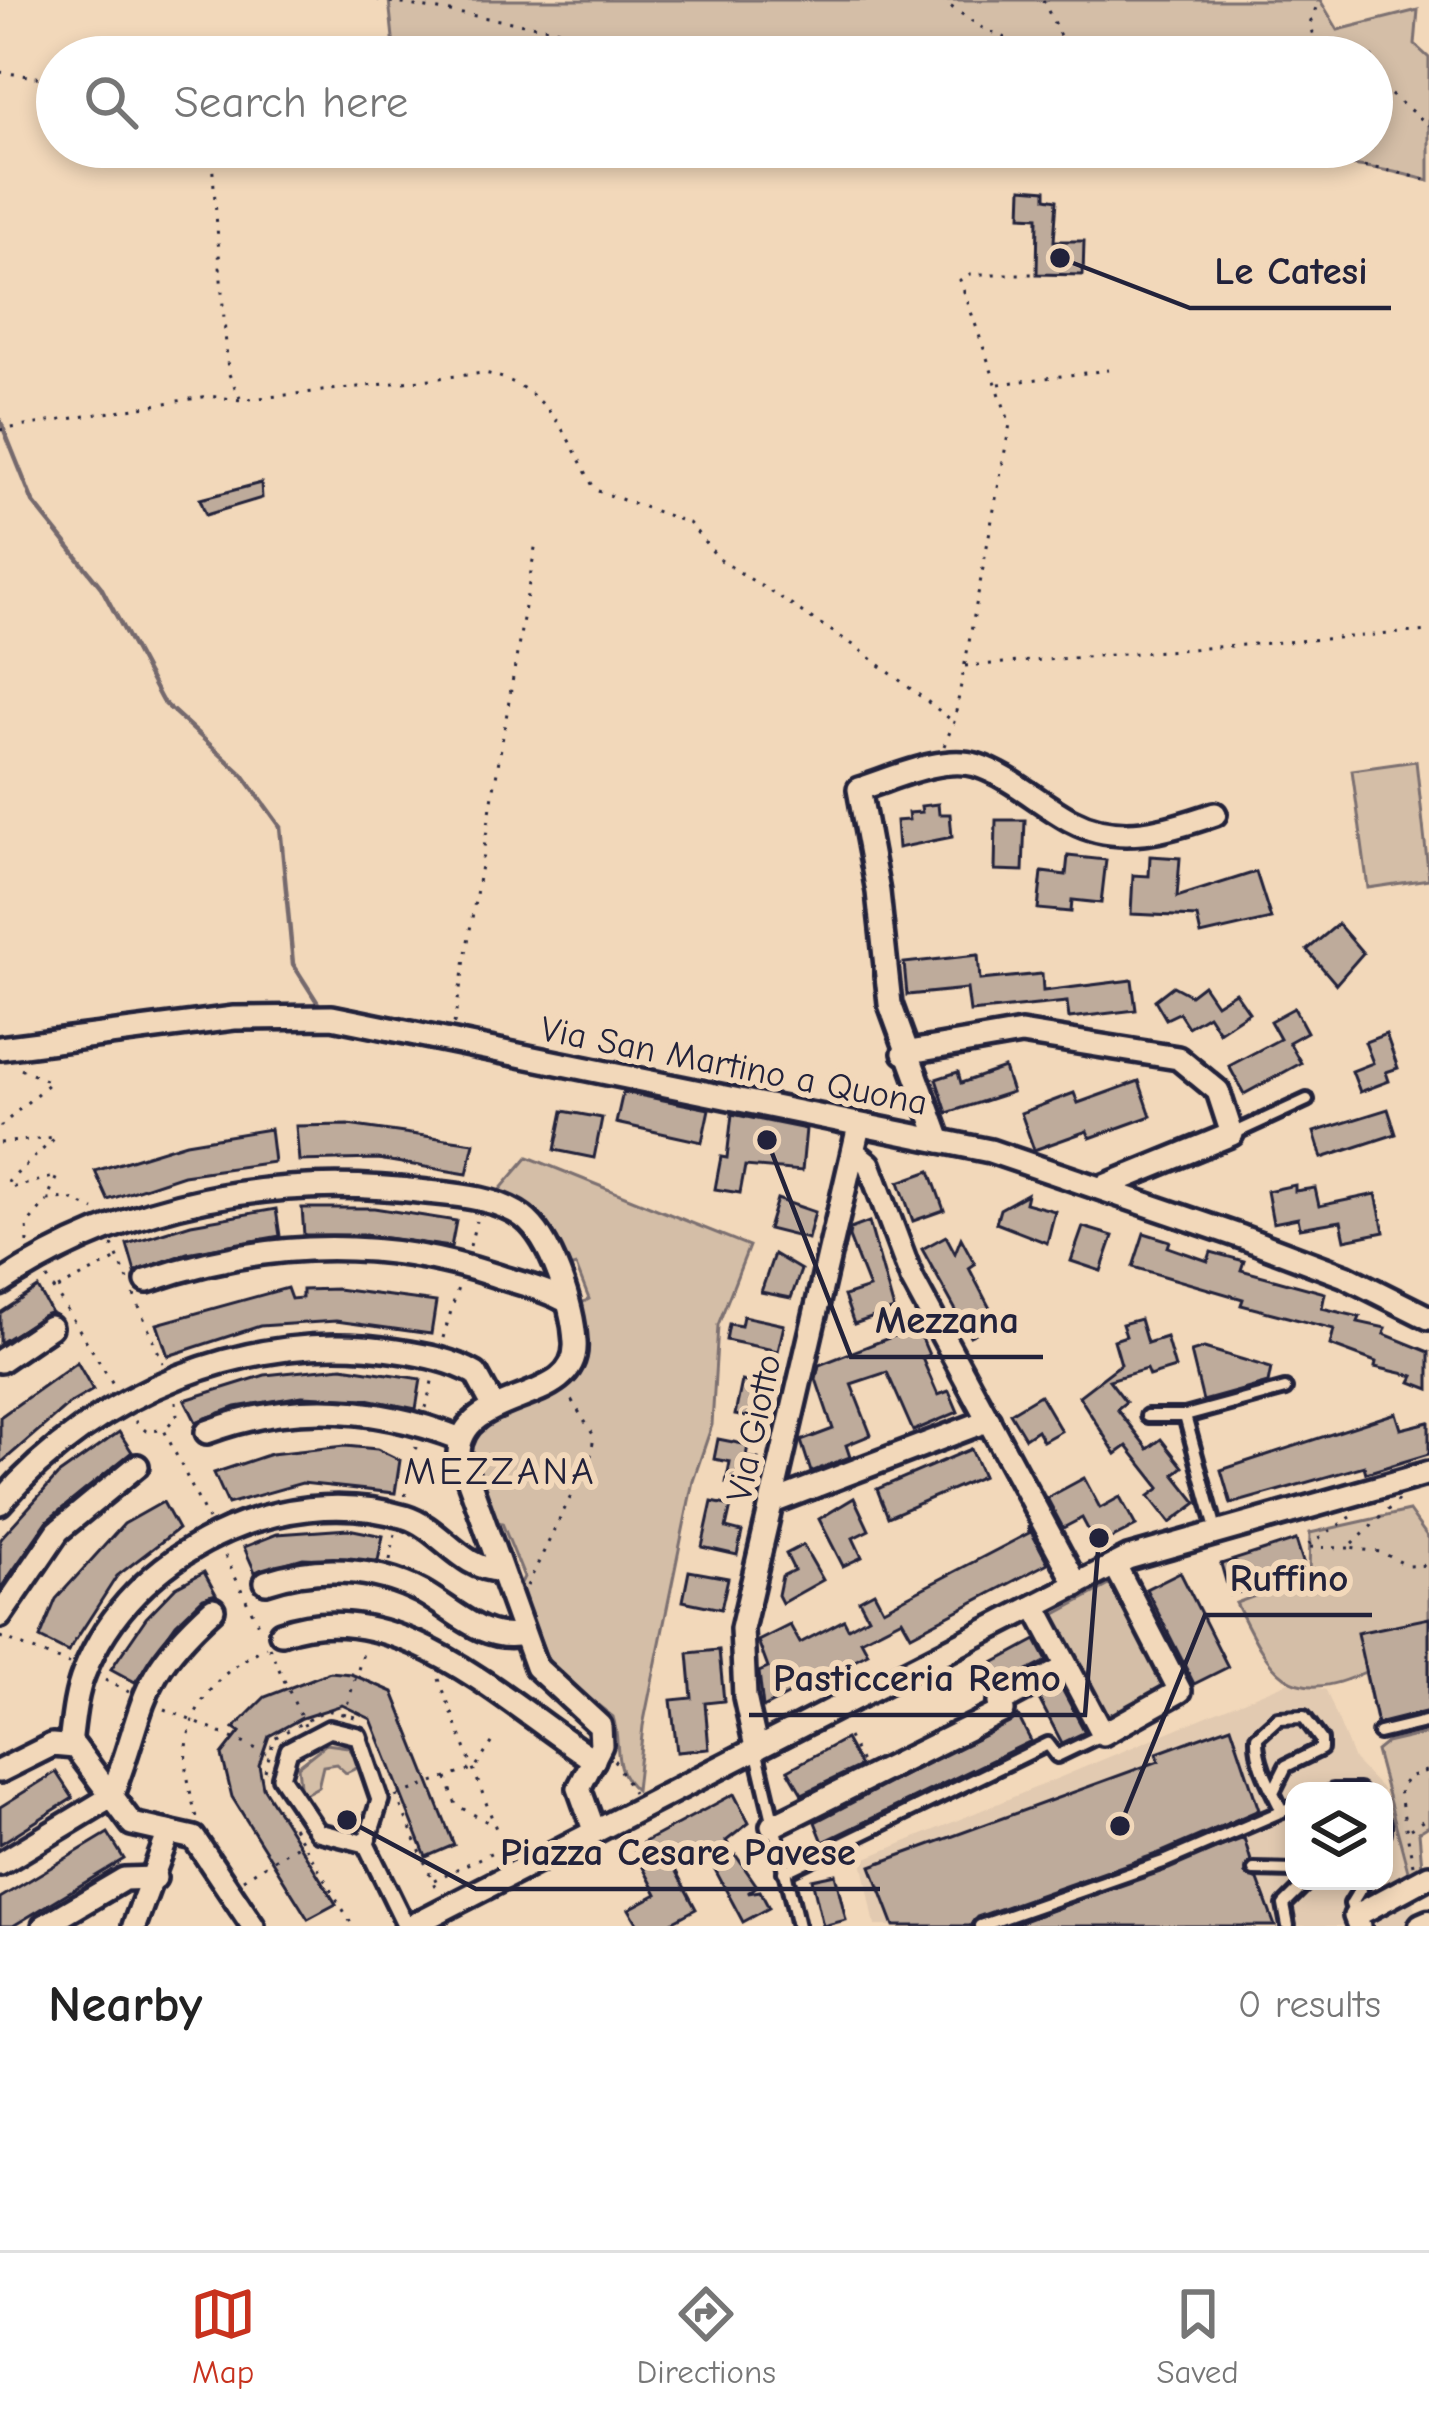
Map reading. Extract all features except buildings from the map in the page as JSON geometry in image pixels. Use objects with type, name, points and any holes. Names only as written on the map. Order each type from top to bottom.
[{"type":"street","points":[[940,1141],[904,1054],[890,1004],[878,892],[859,789],[932,768],[974,764],[1073,821],[1103,832],[1163,832],[1215,814]]},
{"type":"street","name":"Via San Martino a Quona","points":[[6,1048],[234,1018],[332,1017],[669,1083],[863,1143],[940,1141],[990,1151],[1345,1276],[1429,1318]]},
{"type":"street","points":[[904,1054],[1021,1033],[1178,1058],[1218,1090],[1232,1134],[1102,1187]]},
{"type":"street","points":[[863,1143],[912,1279],[1077,1585]]},
{"type":"street","name":"Via Giotto","points":[[756,1747],[745,1697],[742,1629],[863,1143]]},
{"type":"street","points":[[0,1285],[105,1229],[188,1202],[256,1190],[342,1185],[433,1192],[490,1203],[527,1220],[546,1250],[576,1345],[568,1366],[534,1391],[476,1418],[461,1439],[460,1457],[523,1634],[545,1679],[598,1722],[602,1755],[579,1788],[595,1829]]},
{"type":"street","points":[[147,1281],[231,1258],[311,1248],[397,1251],[465,1265],[564,1300]]},
{"type":"street","points":[[0,1361],[50,1327]]},
{"type":"street","points":[[0,1503],[62,1442],[124,1404],[233,1359],[307,1347],[370,1347],[437,1359],[476,1374],[494,1407]]},
{"type":"street","points":[[207,1432],[256,1418],[310,1411],[370,1412],[461,1439]]},
{"type":"street","points":[[773,1502],[989,1420]]},
{"type":"street","points":[[0,1616],[58,1531],[137,1466]]},
{"type":"street","points":[[366,1844],[388,1798],[358,1736],[343,1720],[290,1750],[280,1778],[318,1832],[366,1844],[409,1926],[1114,1565],[1429,1473]]},
{"type":"street","points":[[253,1926],[194,1838],[136,1827],[70,1745],[83,1674],[108,1629],[151,1580],[215,1536],[265,1516],[308,1508],[400,1515],[430,1528],[476,1566],[499,1570]]},
{"type":"street","points":[[1035,1606],[1103,1734],[1180,1691],[1114,1565]]},
{"type":"street","points":[[266,1582],[332,1570],[386,1579],[422,1593],[492,1635],[523,1634]]},
{"type":"street","points":[[0,1864],[111,1797],[147,1684],[167,1654],[213,1610]]},
{"type":"street","points":[[278,1639],[326,1623],[371,1627],[429,1652],[602,1755]]},
{"type":"street","points":[[772,1826],[1003,1711],[999,1702],[1067,1667]]},
{"type":"street","points":[[0,1771],[47,1747],[70,1745]]},
{"type":"street","points":[[134,1926],[169,1832]]},
{"type":"street","points":[[44,1926],[120,1881],[155,1878]]},
{"type":"street","points":[[1357,1921],[1423,1880]]},
{"type":"lane","points":[[1232,1134],[1307,1100]]},
{"type":"lane","points":[[1147,1416],[1185,1416],[1285,1389]]},
{"type":"lane","points":[[1185,1416],[1217,1534]]},
{"type":"lane","points":[[1273,1792],[1286,1766],[1321,1748],[1322,1740],[1304,1717],[1277,1718],[1257,1737],[1256,1750],[1273,1792],[1285,1806]]},
{"type":"lane","points":[[1379,1733],[1429,1721]]},
{"type":"lane","points":[[784,1872],[1048,1744],[1057,1756],[1103,1734]]},
{"type":"lane","points":[[756,1747],[799,1926]]},
{"type":"lane","points":[[980,1926],[1166,1861],[1285,1810]]},
{"type":"lane","points":[[1254,1870],[1285,1871]]},
{"type":"lane","points":[[1288,1926],[1284,1905],[1299,1890]]},
{"type":"lane","points":[[1357,1921],[1351,1904],[1360,1890]]},
{"type":"path","points":[[378,0],[602,36]]},
{"type":"path","points":[[941,0],[1000,36]]},
{"type":"path","points":[[1043,0],[1060,36]]},
{"type":"path","points":[[1314,36],[1310,23],[1318,0]]},
{"type":"path","points":[[0,72],[36,77]]},
{"type":"path","points":[[1393,96],[1429,124]]},
{"type":"path","points":[[213,168],[228,372],[241,400]]},
{"type":"path","points":[[1343,168],[1429,181]]},
{"type":"path","points":[[932,768],[954,722],[1010,424],[959,291],[960,280],[970,274],[1037,274]]},
{"type":"path","points":[[997,384],[1108,370]]},
{"type":"path","points":[[0,430],[209,396],[241,400],[484,373],[507,377],[543,400],[595,490],[689,523],[719,559],[854,646],[954,722]]},
{"type":"path","points":[[448,1043],[462,999],[536,542]]},
{"type":"path","points":[[965,666],[1429,631]]},
{"type":"path","points":[[0,1127],[50,1082],[16,1071],[6,1048]]},
{"type":"path","points":[[0,1142],[56,1137],[7,1183],[11,1188],[56,1176],[47,1200],[27,1225],[36,1262],[140,1427],[164,1430]]},
{"type":"path","points":[[47,1200],[85,1202],[105,1229],[170,1382],[177,1416],[164,1430]]},
{"type":"path","points":[[386,1579],[437,1359],[479,1210]]},
{"type":"path","points":[[56,1289],[119,1258]]},
{"type":"path","points":[[521,1598],[591,1455],[594,1436],[562,1387]]},
{"type":"path","points":[[164,1430],[215,1536],[278,1639],[312,1738]]},
{"type":"path","points":[[1349,1548],[1396,1507],[1398,1496]]},
{"type":"path","points":[[1356,1508],[1354,1517],[1305,1547],[1381,1552],[1408,1566],[1429,1565]]},
{"type":"path","points":[[343,1720],[371,1627]]},
{"type":"path","points":[[200,1824],[183,1750],[193,1722],[221,1677],[278,1639]]},
{"type":"path","points":[[435,1673],[507,1856]]},
{"type":"path","points":[[267,1784],[264,1765],[274,1738],[326,1710],[343,1720],[367,1723]]},
{"type":"path","points":[[848,1737],[870,1777]]},
{"type":"path","points":[[388,1798],[475,1768],[496,1738]]},
{"type":"path","points":[[602,1755],[635,1794]]},
{"type":"path","points":[[1423,1880],[1406,1831],[1399,1790],[1408,1777],[1429,1770]]},
{"type":"path","points":[[389,1778],[388,1798],[438,1892]]},
{"type":"path","points":[[447,1778],[456,1805],[496,1827]]},
{"type":"path","points":[[1406,1831],[1429,1817]]},
{"type":"path","points":[[291,1823],[353,1926]]},
{"type":"path","points":[[229,1888],[318,1832]]},
{"type":"path","points":[[433,1881],[503,1847]]},
{"type":"shaded area","points":[[389,0],[1320,0],[1338,30],[1418,10],[1415,45],[1429,58],[1429,181],[1368,168],[1393,168],[1393,36],[393,36]]},
{"type":"shaded area","points":[[1416,761],[1429,879],[1368,888],[1352,770]]},
{"type":"shaded area","points":[[528,1157],[749,1246],[718,1325],[712,1425],[693,1481],[643,1726],[636,1790],[620,1764],[613,1717],[552,1669],[519,1587],[524,1577],[502,1523],[489,1520],[468,1455],[482,1423],[524,1405],[585,1336],[576,1306],[589,1299],[576,1266],[562,1270],[532,1211],[497,1193]]},
{"type":"shaded area","points":[[1409,1511],[1429,1539],[1429,1719],[1378,1730],[1365,1672],[1316,1686],[1283,1676],[1259,1647],[1236,1603],[1309,1576],[1310,1533]]},
{"type":"shaded area","points":[[1115,1582],[1171,1690],[1105,1723],[1050,1617]]},
{"type":"shaded area","points":[[1291,1681],[1326,1690],[1354,1760],[1375,1782],[1285,1782],[1285,1890],[1393,1890],[1393,1821],[1411,1882],[1417,1926],[875,1926],[862,1860]]},
{"type":"shaded area","points":[[1429,1733],[1429,1826],[1419,1832],[1423,1878],[1411,1882],[1393,1815],[1393,1782],[1384,1782],[1376,1751],[1386,1743]]},
{"type":"shaded area","points":[[326,1744],[348,1747],[363,1765],[346,1773],[336,1764],[323,1766],[318,1787],[301,1796],[298,1766]]},
{"type":"waterway","points":[[0,420],[33,502],[101,587],[162,701],[243,775],[280,826],[293,964],[321,1008]]},
{"type":"place","name":"Le Catesi","points":[[1060,258]]},
{"type":"place","name":"Mezzana","points":[[767,1140]]},
{"type":"place","name":"Pasticceria Remo","points":[[1099,1538]]},
{"type":"place","name":"Piazza Cesare Pavese","points":[[347,1820]]},
{"type":"place","name":"Ruffino","points":[[1120,1826]]},
{"type":"district","name":"MEZZANA","points":[[500,1471]]}]
